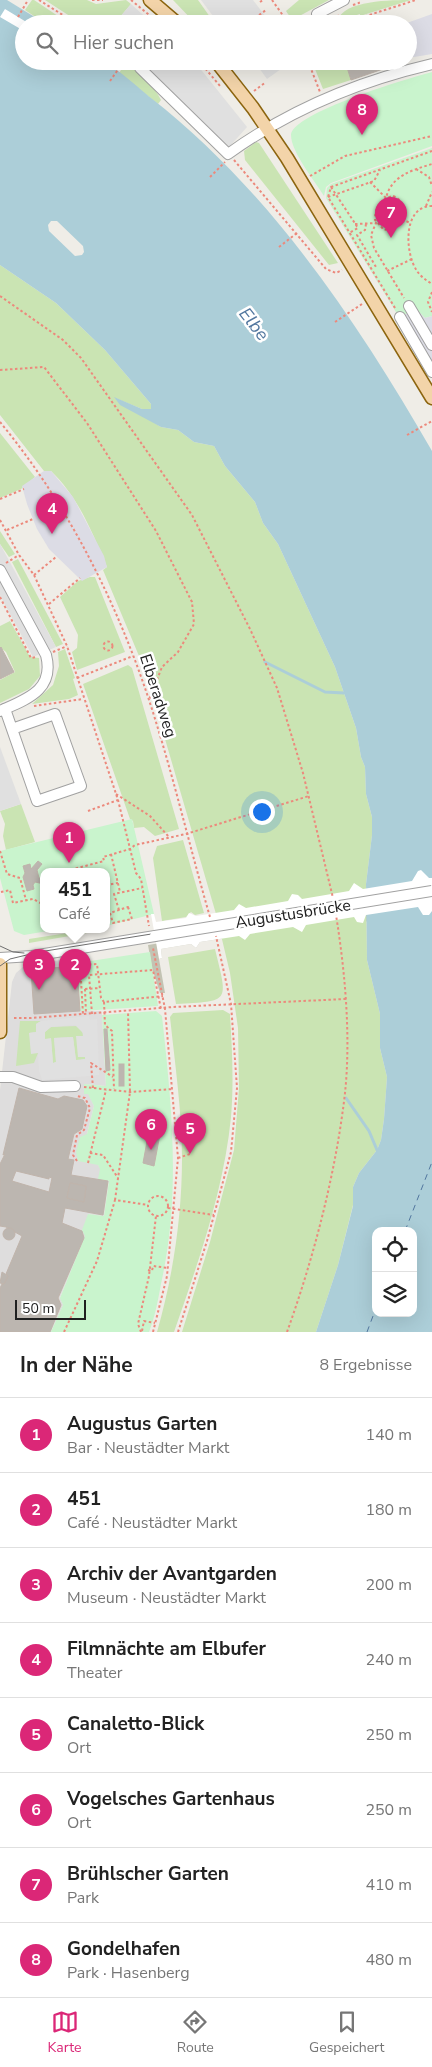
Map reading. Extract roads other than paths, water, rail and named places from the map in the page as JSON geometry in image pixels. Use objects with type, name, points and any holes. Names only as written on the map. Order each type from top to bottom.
[{"type":"main road","points":[[150,0],[168,15]]},
{"type":"main road","points":[[223,70],[268,128],[432,398]]},
{"type":"main road","points":[[0,964],[0,1032]]},
{"type":"street","points":[[318,14],[344,0]]},
{"type":"street","points":[[417,68],[432,64]]},
{"type":"street","points":[[142,70],[228,154],[268,128],[320,100],[410,70]]},
{"type":"street","points":[[409,306],[432,345]]},
{"type":"street","points":[[400,316],[432,372]]},
{"type":"street","points":[[0,570],[46,655],[48,664],[47,680],[39,690],[2,710],[12,729],[38,801],[80,786],[55,714],[12,729]]},
{"type":"street","name":"Augustusbrücke","points":[[0,958],[32,956],[432,891]]},
{"type":"street","points":[[0,1077],[13,1077],[41,1087],[77,1089]]},
{"type":"water","name":"Elbe","points":[[0,0],[7,0],[31,15],[15,15],[15,70],[117,70],[194,135],[235,174],[272,216],[342,307],[432,451],[432,1332],[316,1332],[338,1265],[353,1206],[353,1187],[359,1173],[377,1150],[381,1140],[387,1077],[380,1048],[380,1014],[367,960],[366,884],[372,835],[372,817],[366,794],[365,767],[361,757],[356,728],[335,667],[278,544],[263,523],[255,502],[225,466],[214,446],[194,442],[178,430],[161,427],[120,405],[114,397],[142,409],[151,409],[151,404],[105,350],[56,303],[0,265]],"holes":[[[51,221],[57,221],[83,246],[84,252],[82,255],[75,256],[49,231],[48,225]]]},
{"type":"waterway","points":[[265,662],[325,692],[344,693]]},
{"type":"waterway","points":[[346,1098],[369,1131],[377,1150]]},
{"type":"tram line","points":[[0,966],[10,959],[39,952],[432,889]]},
{"type":"tram line","points":[[0,946],[13,952],[24,953]]},
{"type":"place","name":"Gondelhafen","points":[[362,135]]},
{"type":"place","name":"Brühlscher Garten","points":[[391,238]]},
{"type":"place","name":"Filmnächte am Elbufer","points":[[52,534]]},
{"type":"place","name":"Augustus Garten","points":[[69,863]]},
{"type":"place","name":"Archiv der Avantgarden","points":[[39,990]]},
{"type":"place","name":"451","points":[[75,990]]},
{"type":"place","name":"Vogelsches Gartenhaus","points":[[151,1150]]},
{"type":"place","name":"Canaletto-Blick","points":[[190,1154]]}]
